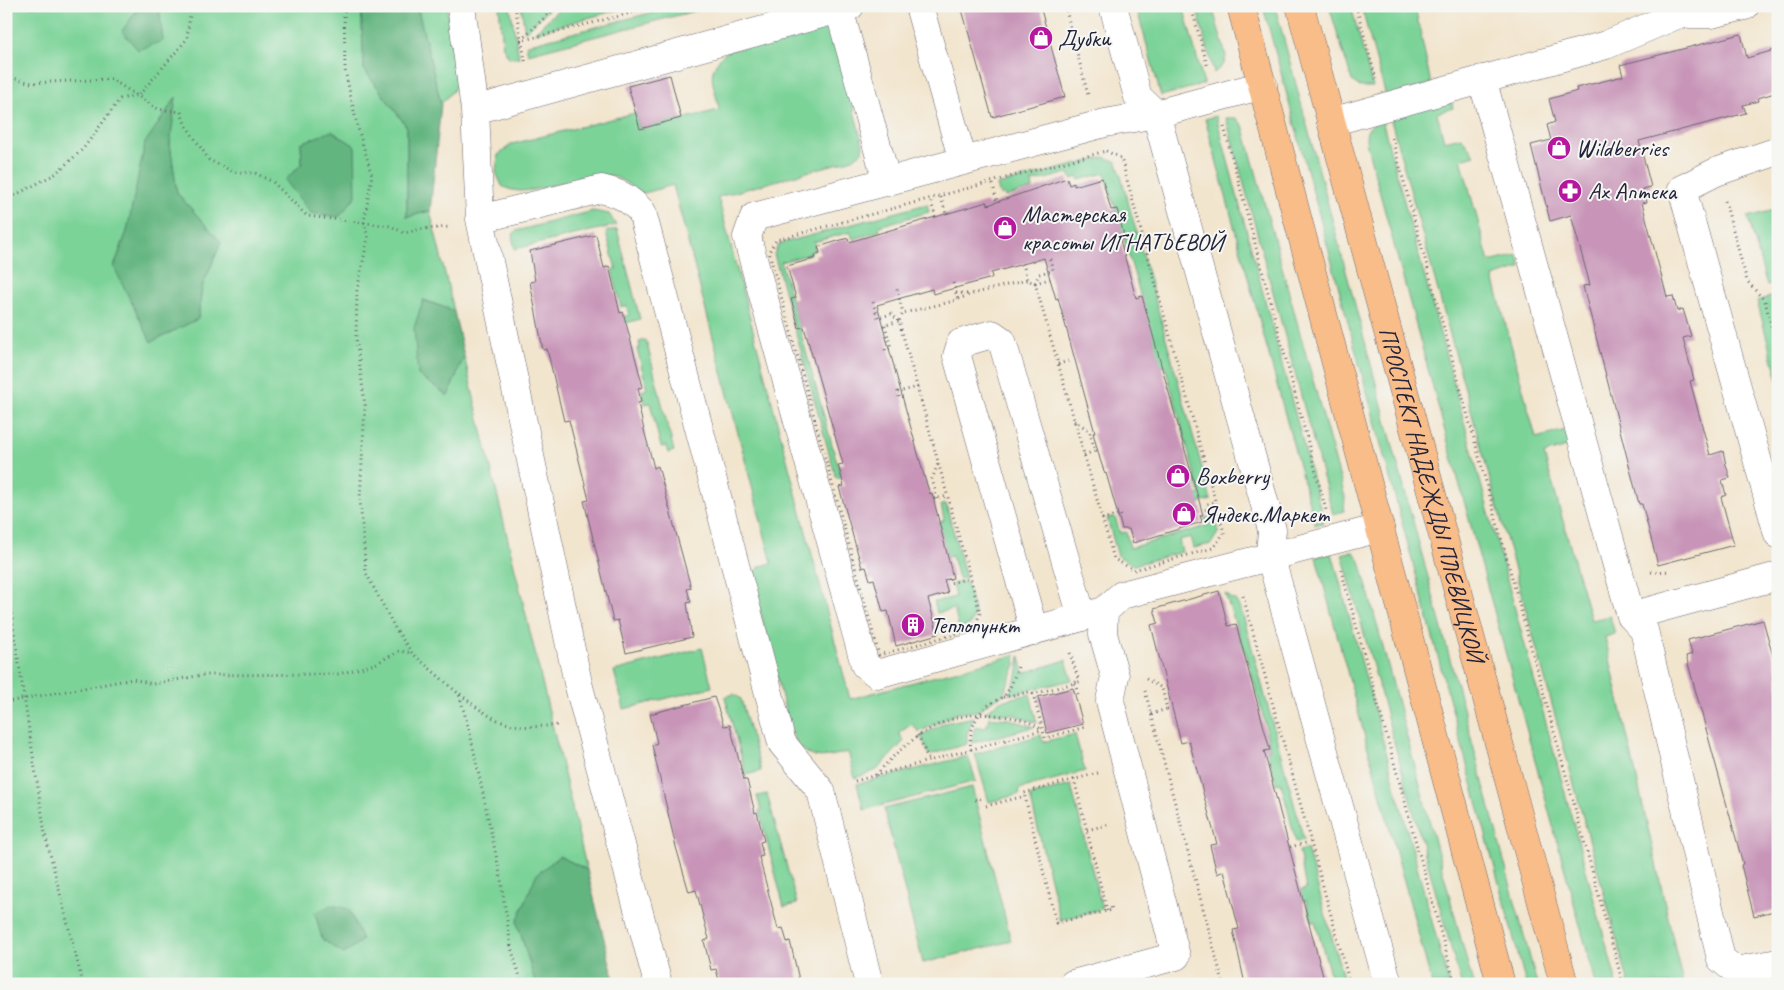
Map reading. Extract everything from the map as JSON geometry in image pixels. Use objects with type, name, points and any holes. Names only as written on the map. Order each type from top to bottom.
[{"type":"main road","points":[[1241,6],[1501,984]]},
{"type":"main road","name":"ПРОСПЕКТ НАДЕЖДЫ ПЛЕВИЦКОЙ","points":[[1300,6],[1564,984]]},
{"type":"lane","points":[[461,6],[475,110],[480,219],[578,683],[658,984]]},
{"type":"lane","points":[[919,6],[963,161]]},
{"type":"lane","points":[[1113,6],[1138,97],[1156,114],[1272,530],[1270,555],[1388,984]]},
{"type":"lane","points":[[1331,122],[1606,45],[1683,10],[1712,14],[1745,6]]},
{"type":"lane","points":[[475,110],[845,8],[887,182]]},
{"type":"lane","points":[[1482,79],[1631,616],[1644,630],[1722,959],[1736,971],[1778,963]]},
{"type":"lane","points":[[1263,85],[1156,114],[1105,123],[754,217],[747,237],[866,665],[877,674],[1034,630],[1235,564],[1380,528]]},
{"type":"lane","points":[[1778,151],[1716,172],[1682,189],[1778,534]]},
{"type":"lane","points":[[480,219],[601,189],[618,192],[630,199],[642,212],[782,743],[821,791],[868,984]]},
{"type":"lane","points":[[1034,630],[957,356],[960,343],[992,334],[1002,341],[1103,608],[1103,634],[1115,676],[1110,701],[1176,956],[1073,984]]},
{"type":"lane","points":[[1631,616],[1778,576]]},
{"type":"path","points":[[6,200],[54,174],[83,149],[120,99],[139,95],[187,39],[191,6]]},
{"type":"path","points":[[344,6],[345,70],[357,125],[372,175],[364,223],[368,237],[357,291],[356,338],[365,406],[360,500],[366,573],[395,628],[412,653],[484,714],[508,725],[530,728],[589,722]]},
{"type":"path","points":[[515,6],[520,41],[534,94]]},
{"type":"path","points":[[520,41],[557,6]]},
{"type":"path","points":[[520,41],[640,8],[659,6]]},
{"type":"path","points":[[1065,6],[1089,98]]},
{"type":"path","points":[[1191,6],[1333,539],[1455,984]]},
{"type":"path","points":[[1356,6],[1623,984]]},
{"type":"path","points":[[6,76],[32,83],[111,79],[139,95],[158,109],[181,112],[186,124],[210,160],[234,172],[255,173],[273,182],[307,216],[391,226],[404,233],[422,228],[464,226],[480,219]]},
{"type":"path","points":[[1716,172],[1746,281],[1765,301],[1778,352]]},
{"type":"path","points":[[995,193],[997,202]]},
{"type":"path","points":[[941,195],[946,214]]},
{"type":"path","points":[[930,198],[936,218]]},
{"type":"path","points":[[1049,256],[1053,270],[1038,274],[1035,284],[1050,279]]},
{"type":"path","points":[[1023,264],[1027,280]]},
{"type":"path","points":[[954,283],[958,300]]},
{"type":"path","points":[[897,289],[903,313]]},
{"type":"path","points":[[956,293],[972,294]]},
{"type":"path","points":[[873,302],[878,318],[890,314],[899,321],[884,326],[892,348],[885,349],[886,353]]},
{"type":"path","points":[[1058,364],[1069,361]]},
{"type":"path","points":[[1062,380],[1069,378]]},
{"type":"path","points":[[899,397],[898,392],[918,387]]},
{"type":"path","points":[[1074,421],[1089,430],[1096,451],[1084,455]]},
{"type":"path","points":[[939,463],[932,479],[936,499],[948,496]]},
{"type":"path","points":[[1215,502],[1207,504],[1207,510],[1217,507]]},
{"type":"path","points":[[1102,519],[1120,514],[1121,516]]},
{"type":"path","points":[[1224,533],[1235,564],[1350,984]]},
{"type":"path","points":[[971,750],[970,732],[979,714],[990,704],[1003,698],[1029,692],[1033,694],[1075,683],[1078,678],[1066,640],[1103,608],[1114,559]]},
{"type":"path","points":[[1643,570],[1655,573],[1676,570]]},
{"type":"path","points":[[949,578],[950,583],[970,578]]},
{"type":"path","points":[[6,579],[44,834],[83,984]]},
{"type":"path","points":[[980,613],[987,635],[1015,644],[1018,655],[1018,667],[1014,679],[1003,698]]},
{"type":"path","points":[[6,702],[133,678],[153,684],[202,675],[339,674],[375,664],[399,651],[412,653]]},
{"type":"path","points":[[1151,714],[1169,709],[1162,688],[1142,677],[1151,714],[1162,756],[1223,983],[1220,984]]},
{"type":"path","points":[[1075,683],[1080,700]]},
{"type":"path","points":[[459,694],[472,742],[500,874],[511,947],[522,984]]},
{"type":"path","points":[[1033,694],[1045,738],[1087,726],[1085,718]]},
{"type":"path","points":[[875,775],[905,744],[943,721],[970,714],[979,714],[1014,718],[1036,725],[1042,730]]},
{"type":"path","points":[[855,781],[1042,730]]},
{"type":"path","points":[[918,735],[929,761]]},
{"type":"path","points":[[1111,906],[1112,910],[1056,923],[1024,793],[1162,756]]},
{"type":"path","points":[[1074,779],[1107,911]]},
{"type":"path","points":[[986,806],[1025,796]]},
{"type":"path","points":[[975,800],[983,798]]},
{"type":"path","points":[[1290,847],[1310,842]]},
{"type":"green space","points":[[6,6],[140,6],[123,31],[159,11],[159,6],[361,6],[364,69],[407,127],[407,217],[430,211],[454,311],[424,300],[448,396],[464,356],[587,870],[559,856],[517,922],[536,984],[6,984]],"holes":[[[175,99],[170,144],[177,193],[221,243],[202,287],[198,319],[114,267]],[[331,132],[355,146],[285,180],[302,164],[301,143]]]},
{"type":"green space","points":[[140,6],[159,6],[163,41],[138,50],[122,31]]},
{"type":"green space","points":[[361,6],[417,6],[441,104],[430,211],[407,217],[407,127],[364,69]]},
{"type":"green space","points":[[417,6],[447,6],[457,86],[441,104]]},
{"type":"green space","points":[[499,6],[510,6],[519,57],[509,58],[503,47]]},
{"type":"green space","points":[[521,6],[552,6],[525,32]]},
{"type":"green space","points":[[562,6],[631,6],[534,33]]},
{"type":"green space","points":[[677,6],[714,6],[528,54],[526,45]]},
{"type":"green space","points":[[1136,6],[1183,6],[1204,84],[1161,96]]},
{"type":"green space","points":[[1196,6],[1212,6],[1226,56],[1224,64],[1214,73]]},
{"type":"green space","points":[[1263,6],[1275,6],[1537,984],[1526,984]]},
{"type":"green space","points":[[1329,6],[1351,6],[1373,87],[1360,87],[1352,81]]},
{"type":"green space","points":[[1361,6],[1415,6],[1431,84],[1386,96]]},
{"type":"green space","points":[[822,27],[831,31],[834,36],[863,145],[862,152],[853,159],[718,197],[850,699],[1015,655],[1016,665],[1003,695],[988,703],[979,711],[958,713],[919,732],[912,724],[899,733],[904,741],[877,770],[855,778],[848,752],[820,757],[813,756],[806,752],[795,740],[790,729],[751,574],[761,566],[772,563],[673,185],[641,194],[615,177],[601,175],[586,176],[527,191],[514,190],[502,186],[496,172],[498,155],[512,144],[635,113],[640,129],[719,110],[712,79],[715,66],[726,52]]},
{"type":"green space","points":[[1450,96],[1453,108],[1437,113],[1444,141],[1461,137],[1475,155],[1461,159],[1489,262],[1518,255],[1521,268],[1493,277],[1536,438],[1566,430],[1570,446],[1544,454],[1591,620],[1610,616],[1615,634],[1605,637],[1683,984],[1629,984],[1389,113]]},
{"type":"green space","points":[[176,97],[170,144],[177,193],[221,242],[202,287],[198,319],[151,342],[114,267],[127,231],[145,143]]},
{"type":"green space","points":[[1216,116],[1324,522],[1315,525],[1205,119]]},
{"type":"green space","points":[[1226,118],[1236,118],[1243,125],[1345,497],[1344,511],[1333,514]]},
{"type":"green space","points":[[1382,120],[1617,984],[1596,984],[1367,146],[1366,136],[1368,129],[1373,124]]},
{"type":"green space","points":[[332,131],[355,146],[356,196],[339,217],[311,213],[285,180],[302,164],[301,143]]},
{"type":"green space","points":[[1105,157],[1117,162],[1211,500],[1197,504],[1194,496],[1200,494],[1165,366],[1161,367],[1105,173],[1079,180],[1078,177],[1071,179],[1069,173],[1032,182],[1033,189],[1005,197],[1004,194],[1000,196],[997,185]]},
{"type":"green space","points":[[927,204],[929,212],[879,226],[880,231],[853,239],[850,232],[814,242],[815,250],[810,252],[810,254],[781,262],[841,477],[836,478],[774,254],[779,244]]},
{"type":"green space","points":[[1778,209],[1778,283],[1767,286],[1748,217]]},
{"type":"green space","points":[[593,211],[609,214],[616,225],[515,249],[512,236],[516,231]]},
{"type":"green space","points":[[617,229],[640,319],[626,323],[624,317],[629,315],[626,305],[621,307],[612,270],[616,269],[606,232]]},
{"type":"green space","points":[[1778,295],[1778,380],[1757,301]]},
{"type":"green space","points":[[423,300],[454,311],[464,356],[448,396],[418,375],[414,328]]},
{"type":"green space","points":[[646,340],[674,451],[668,453],[666,446],[661,447],[650,403],[645,404],[641,391],[647,389],[637,349],[640,348],[639,342]]},
{"type":"green space","points":[[946,504],[966,578],[958,579],[952,556],[946,557],[935,525],[944,520],[941,505]]},
{"type":"green space","points":[[1215,516],[1219,531],[1211,544],[1194,548],[1191,537],[1179,540],[1182,552],[1134,565],[1118,556],[1107,518],[1115,517],[1120,533],[1126,532],[1130,548],[1207,526],[1205,518]]},
{"type":"green space","points":[[1354,552],[1360,561],[1473,984],[1461,984],[1342,554]]},
{"type":"green space","points":[[1332,553],[1449,984],[1432,984],[1316,557]]},
{"type":"green space","points":[[966,581],[975,613],[970,625],[959,628],[954,609],[937,613],[934,602],[955,597],[952,584]]},
{"type":"green space","points":[[1225,594],[1236,601],[1243,615],[1304,840],[1296,842],[1281,783],[1276,784],[1267,751],[1270,750],[1265,723],[1248,660]]},
{"type":"green space","points":[[702,648],[712,687],[624,709],[614,671]]},
{"type":"green space","points":[[1020,656],[1024,673],[1066,660],[1072,680],[1008,695],[1017,677]]},
{"type":"green space","points":[[734,694],[741,699],[761,771],[746,775],[725,697]]},
{"type":"green space","points":[[1030,694],[1037,723],[1014,715],[985,712],[1000,701]]},
{"type":"green space","points":[[974,717],[967,734],[967,744],[929,755],[921,736],[944,723]]},
{"type":"green space","points":[[989,717],[1010,719],[1034,727],[972,743],[975,726],[986,728]]},
{"type":"green space","points":[[1075,734],[1085,771],[1019,789],[1020,794],[989,802],[975,754],[1041,735],[1043,742]]},
{"type":"green space","points":[[968,756],[976,781],[864,810],[857,784]]},
{"type":"green space","points":[[1071,785],[1102,909],[1060,920],[1030,796]]},
{"type":"green space","points":[[972,787],[1011,941],[923,963],[884,809]]},
{"type":"green space","points":[[767,794],[797,904],[784,907],[759,811],[761,810],[757,796]]},
{"type":"green space","points":[[1307,849],[1345,984],[1333,984],[1315,921],[1312,921],[1306,900],[1303,902],[1295,892],[1306,889],[1299,851]]},
{"type":"green space","points":[[559,856],[587,870],[615,984],[536,984],[517,922],[536,875]]},
{"type":"green space","points":[[331,905],[349,909],[362,940],[344,954],[322,939],[315,913]]},
{"type":"green space","points":[[1778,977],[1778,984],[1751,984]]},
{"type":"building","points":[[961,6],[1040,6],[1065,97],[992,117]]},
{"type":"building","points":[[1741,34],[1747,58],[1778,49],[1778,92],[1758,98],[1759,101],[1743,105],[1746,113],[1639,141],[1651,187],[1643,189],[1647,202],[1642,203],[1667,297],[1673,296],[1677,311],[1683,309],[1691,336],[1683,338],[1694,380],[1690,381],[1710,455],[1723,451],[1730,478],[1722,480],[1726,495],[1721,497],[1734,545],[1658,565],[1642,504],[1639,504],[1583,286],[1590,285],[1571,215],[1550,221],[1531,145],[1551,140],[1547,125],[1555,122],[1549,99],[1577,91],[1576,88],[1623,76],[1620,65]]},
{"type":"building","points":[[670,75],[681,118],[640,129],[628,86]]},
{"type":"building","points":[[1067,178],[1069,185],[1074,183],[1074,186],[1102,178],[1111,210],[1117,209],[1125,239],[1120,240],[1136,298],[1142,296],[1203,515],[1200,515],[1202,522],[1133,543],[1129,529],[1122,529],[1106,473],[1100,459],[1093,433],[1095,433],[1058,298],[1056,299],[1044,258],[991,273],[992,278],[933,294],[932,289],[877,305],[925,479],[930,494],[932,493],[953,578],[944,580],[948,593],[928,599],[938,634],[896,646],[888,611],[883,612],[874,579],[870,580],[866,567],[862,568],[839,487],[844,486],[838,465],[843,464],[804,327],[799,328],[791,299],[796,298],[787,266],[816,258],[815,255],[820,253],[818,247],[848,238],[849,242],[987,202],[988,205]]},
{"type":"building","points":[[596,235],[604,268],[609,266],[620,313],[623,312],[643,387],[638,388],[641,402],[638,403],[644,430],[654,468],[658,466],[691,588],[687,589],[691,602],[687,603],[692,637],[626,653],[618,620],[613,621],[584,501],[589,500],[569,420],[564,421],[547,349],[543,350],[530,282],[535,281],[530,251]]},
{"type":"building","points":[[1219,591],[1228,626],[1236,624],[1270,750],[1264,751],[1325,984],[1245,984],[1233,930],[1239,929],[1224,871],[1217,874],[1210,845],[1217,844],[1189,741],[1181,743],[1151,625],[1158,623],[1154,609]]},
{"type":"building","points":[[1763,620],[1778,674],[1778,910],[1754,916],[1741,865],[1743,864],[1686,656],[1692,654],[1688,640]]},
{"type":"building","points":[[1073,688],[1083,724],[1047,733],[1038,697]]},
{"type":"building","points":[[714,697],[724,726],[730,725],[744,780],[747,780],[755,813],[757,812],[764,841],[760,842],[763,856],[759,857],[778,929],[783,928],[787,942],[790,941],[800,984],[720,984],[716,969],[711,970],[704,941],[709,939],[696,890],[689,892],[676,847],[652,745],[657,743],[650,714]]},
{"type":"place","name":"Дубки","points":[[1041,38]]},
{"type":"place","name":"Wildberries","points":[[1559,148]]},
{"type":"place","name":"Ах Аптека","points":[[1570,191]]},
{"type":"place","name":"Мастерская красоты ИГНАТЬЕВОЙ","points":[[1005,228]]},
{"type":"place","name":"Boxberry","points":[[1178,476]]},
{"type":"place","name":"Яндекс.Маркет","points":[[1184,514]]},
{"type":"place","name":"Теплопункт","points":[[913,625]]}]
